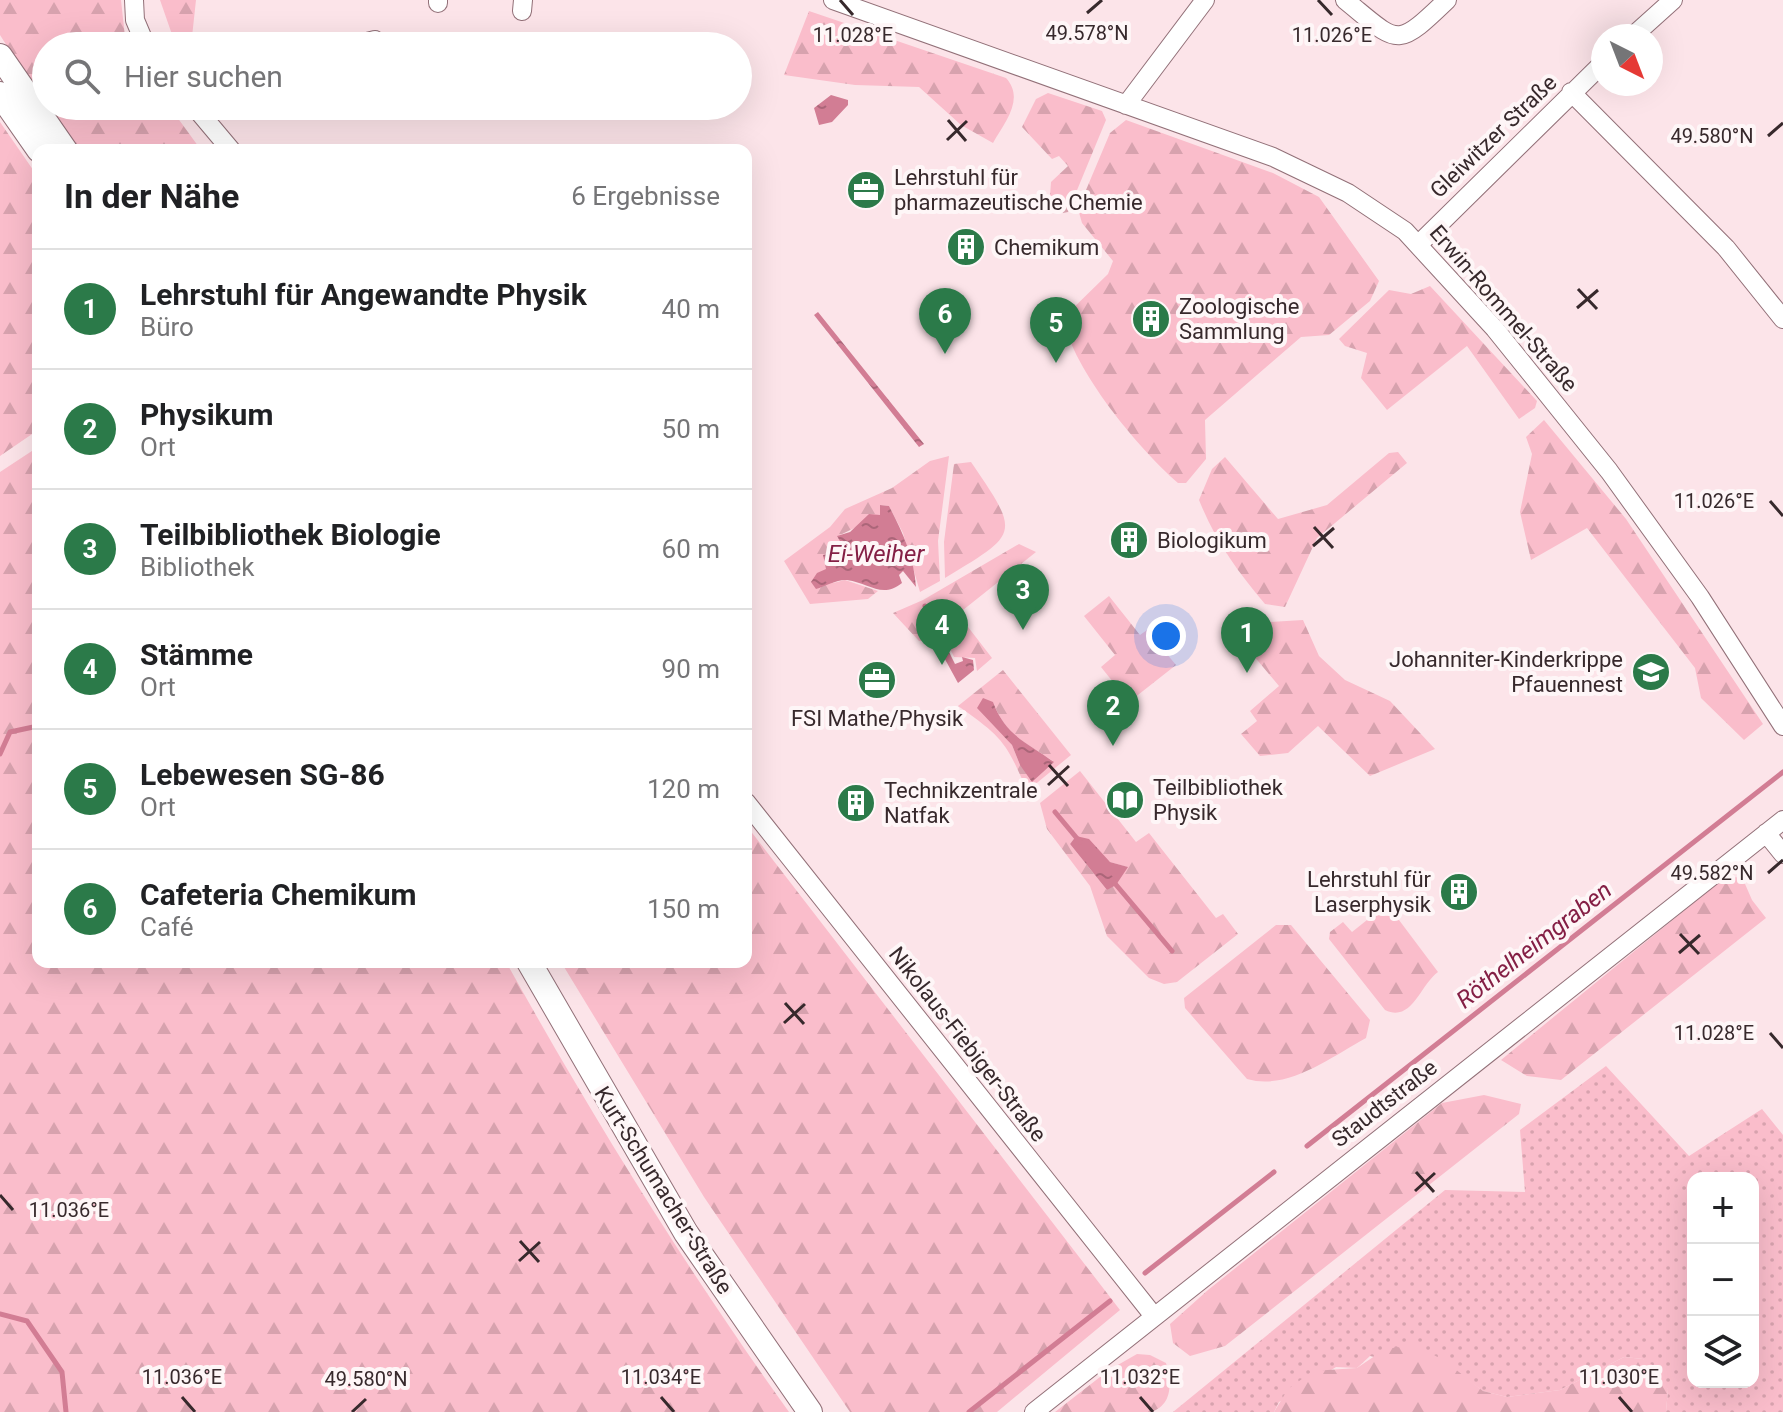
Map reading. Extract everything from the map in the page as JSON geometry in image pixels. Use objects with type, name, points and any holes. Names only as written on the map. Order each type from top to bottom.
[{"type":"main road","points":[[0,56],[32,102]]},
{"type":"main road","points":[[0,94],[35,144]]},
{"type":"main road","points":[[44,120],[61,144]]},
{"type":"main road","name":"Kurt-Schumacher-Straße","points":[[532,968],[686,1233],[810,1412]]},
{"type":"street","points":[[134,0],[135,20],[140,32]]},
{"type":"street","name":"Erwin-Rommel-Straße","points":[[833,0],[1308,172],[1383,216],[1419,244],[1495,329],[1628,497],[1708,610],[1783,726]]},
{"type":"street","points":[[1126,105],[1205,0]]},
{"type":"street","points":[[1345,0],[1389,35],[1401,38],[1414,31],[1447,0]]},
{"type":"street","points":[[1646,24],[1673,0]]},
{"type":"street","name":"Gleiwitzer Straße","points":[[1419,244],[1591,74]]},
{"type":"street","points":[[1571,92],[1726,248],[1783,319]]},
{"type":"street","points":[[206,120],[226,144]]},
{"type":"street","name":"Nikolaus-Fiebiger-Straße","points":[[752,810],[1153,1315]]},
{"type":"street","name":"Staudtstraße","points":[[1034,1412],[1783,820]]},
{"type":"street","points":[[1766,833],[1783,854]]},
{"type":"green space","points":[[0,0],[121,0],[124,32],[32,32],[32,85],[0,35]]},
{"type":"green space","points":[[160,0],[196,0],[193,32],[171,32]]},
{"type":"green space","points":[[809,11],[1006,78],[1014,94],[1013,102],[993,143],[961,125],[919,87],[855,85],[784,75]]},
{"type":"green space","points":[[1048,93],[1102,111],[1106,120],[1068,212],[1063,213],[1050,196],[1051,182],[1068,166],[1059,156],[1052,159],[1022,127],[1036,99]]},
{"type":"green space","points":[[54,120],[179,120],[197,144],[69,144]]},
{"type":"green space","points":[[1126,120],[1273,173],[1319,197],[1379,281],[1370,301],[1329,335],[1301,337],[1205,420],[1206,459],[1186,483],[1178,483],[1162,468],[1109,407],[1080,361],[1063,318],[1108,274],[1113,261],[1082,223],[1078,209],[1110,133]]},
{"type":"green space","points":[[0,122],[32,168],[32,434],[0,456]]},
{"type":"green space","points":[[1430,286],[1537,401],[1535,408],[1519,419],[1467,346],[1387,410],[1361,378],[1367,353],[1345,346],[1339,339],[1389,290],[1411,294]]},
{"type":"green space","points":[[1544,420],[1626,519],[1763,724],[1744,740],[1701,698],[1695,668],[1587,528],[1531,560],[1520,512],[1532,454],[1526,437]]},
{"type":"green space","points":[[32,451],[32,968],[509,968],[641,1191],[789,1412],[0,1412],[0,472]]},
{"type":"green space","points":[[1398,452],[1407,463],[1317,538],[1285,607],[1265,604],[1255,592],[1220,542],[1199,500],[1212,469],[1225,457],[1278,519],[1327,505],[1389,453]]},
{"type":"green space","points":[[949,456],[938,541],[940,581],[920,592],[903,533],[889,506],[880,505],[881,515],[838,536],[845,551],[832,551],[833,583],[845,580],[878,591],[868,599],[810,604],[784,561],[830,527],[845,509],[892,488],[930,461]]},
{"type":"green space","points":[[971,462],[998,505],[1004,519],[1004,530],[999,541],[987,551],[945,578],[944,542],[954,464]]},
{"type":"green space","points":[[1019,544],[1036,552],[958,614],[992,658],[977,671],[975,658],[954,657],[946,640],[919,641],[893,613],[923,600]]},
{"type":"green space","points":[[1109,596],[1140,635],[1147,630],[1176,665],[1129,702],[1101,667],[1115,655],[1084,616]]},
{"type":"green space","points":[[1303,620],[1319,656],[1345,680],[1390,701],[1435,749],[1370,776],[1318,726],[1288,753],[1260,756],[1241,734],[1257,721],[1250,711],[1279,686],[1253,655],[1265,645],[1256,633],[1269,622]]},
{"type":"green space","points":[[1003,670],[1071,755],[1027,791],[1001,741],[958,706]],"holes":[[[993,702],[1017,737],[1053,761],[1020,765],[1012,745],[999,729]]]},
{"type":"green space","points":[[1080,771],[1136,842],[1149,833],[1216,918],[1223,914],[1238,934],[1177,982],[1164,984],[1149,978],[1107,936],[1090,886],[1047,829],[1040,803]],"holes":[[[1076,836],[1110,862],[1127,867],[1107,890],[1070,844]]]},
{"type":"green space","points":[[752,833],[1120,1310],[997,1412],[850,1412],[704,1197],[565,968],[752,968]]},
{"type":"green space","points":[[1742,877],[1752,900],[1766,918],[1561,1080],[1527,1076],[1501,1060],[1724,878]]},
{"type":"green space","points":[[1387,904],[1438,972],[1409,1007],[1394,1013],[1385,1010],[1329,939],[1330,932],[1343,922],[1352,932]]},
{"type":"green space","points":[[1276,925],[1291,925],[1370,1020],[1366,1038],[1309,1070],[1278,1080],[1247,1079],[1185,1008],[1184,998]]},
{"type":"green space","points":[[1606,1066],[1689,1156],[1762,1109],[1783,1135],[1783,1412],[1666,1412],[1668,1389],[1643,1359],[1624,1357],[1560,1390],[1507,1397],[1483,1391],[1465,1378],[1370,1356],[1357,1368],[1336,1367],[1279,1402],[1274,1412],[1173,1412],[1445,1190],[1525,1192],[1520,1130]]},
{"type":"green space","points":[[1484,1095],[1521,1104],[1519,1114],[1225,1346],[1190,1356],[1173,1343],[1170,1324],[1208,1290],[1442,1103]]},
{"type":"green space","points":[[1415,1345],[1445,1361],[1483,1391],[1507,1397],[1560,1390],[1624,1357],[1643,1359],[1662,1371],[1668,1389],[1666,1412],[1274,1412],[1288,1389],[1313,1371],[1357,1368],[1385,1349]]},
{"type":"green space","points":[[1137,1354],[1150,1355],[1166,1363],[1169,1391],[1164,1404],[1151,1412],[1055,1412],[1109,1370]]},
{"type":"water","points":[[831,95],[848,100],[848,105],[832,122],[819,125],[814,108]]},
{"type":"water","points":[[818,312],[924,444],[919,447],[814,315]]},
{"type":"water","name":"Ei-Weiher","points":[[880,505],[889,506],[903,536],[913,565],[916,587],[903,571],[899,575],[902,583],[888,590],[847,580],[816,589],[811,582],[817,573],[826,569],[823,555],[845,550],[837,536],[850,532],[869,514],[880,515]]},
{"type":"water","points":[[943,640],[955,664],[963,661],[962,657],[973,660],[974,670],[958,683],[935,641]]},
{"type":"water","points":[[983,698],[993,702],[1010,730],[1054,762],[1032,782],[1020,765],[1012,745],[977,708]]},
{"type":"water","points":[[1076,836],[1089,839],[1110,862],[1128,867],[1116,885],[1107,890],[1070,844]]},
{"type":"waterway","points":[[925,606],[943,645]]},
{"type":"waterway","points":[[0,754],[10,732],[32,727]]},
{"type":"waterway","name":"Röthelheimgraben","points":[[1307,1146],[1783,772]]},
{"type":"waterway","points":[[1055,812],[1080,842]]},
{"type":"waterway","points":[[1112,880],[1172,951]]},
{"type":"waterway","name":"Röthelheimgraben","points":[[1145,1273],[1274,1172]]},
{"type":"waterway","name":"Röthelheimgraben","points":[[969,1412],[1110,1301]]},
{"type":"waterway","points":[[0,1314],[27,1321],[62,1372],[66,1412]]},
{"type":"place","name":"Lehrstuhl für pharmazeutische Chemie","points":[[866,190]]},
{"type":"place","name":"Chemikum","points":[[966,247]]},
{"type":"place","name":"Zoologische Sammlung","points":[[1151,319]]},
{"type":"place","name":"Cafeteria Chemikum","points":[[945,354]]},
{"type":"place","name":"Lebewesen SG-86","points":[[1056,363]]},
{"type":"place","name":"Biologikum","points":[[1129,540]]},
{"type":"place","name":"Teilbibliothek Biologie","points":[[1023,630]]},
{"type":"place","name":"Stämme","points":[[942,665]]},
{"type":"place","name":"Johanniter-Kinderkrippe Pfauennest","points":[[1651,672]]},
{"type":"place","name":"Lehrstuhl für Angewandte Physik","points":[[1247,673]]},
{"type":"place","name":"FSI Mathe/Physik","points":[[877,680]]},
{"type":"place","name":"Physikum","points":[[1113,746]]},
{"type":"place","name":"Teilbibliothek Physik","points":[[1125,800]]},
{"type":"place","name":"Technikzentrale Natfak","points":[[856,803]]},
{"type":"place","name":"Lehrstuhl für Laserphysik","points":[[1459,892]]}]
